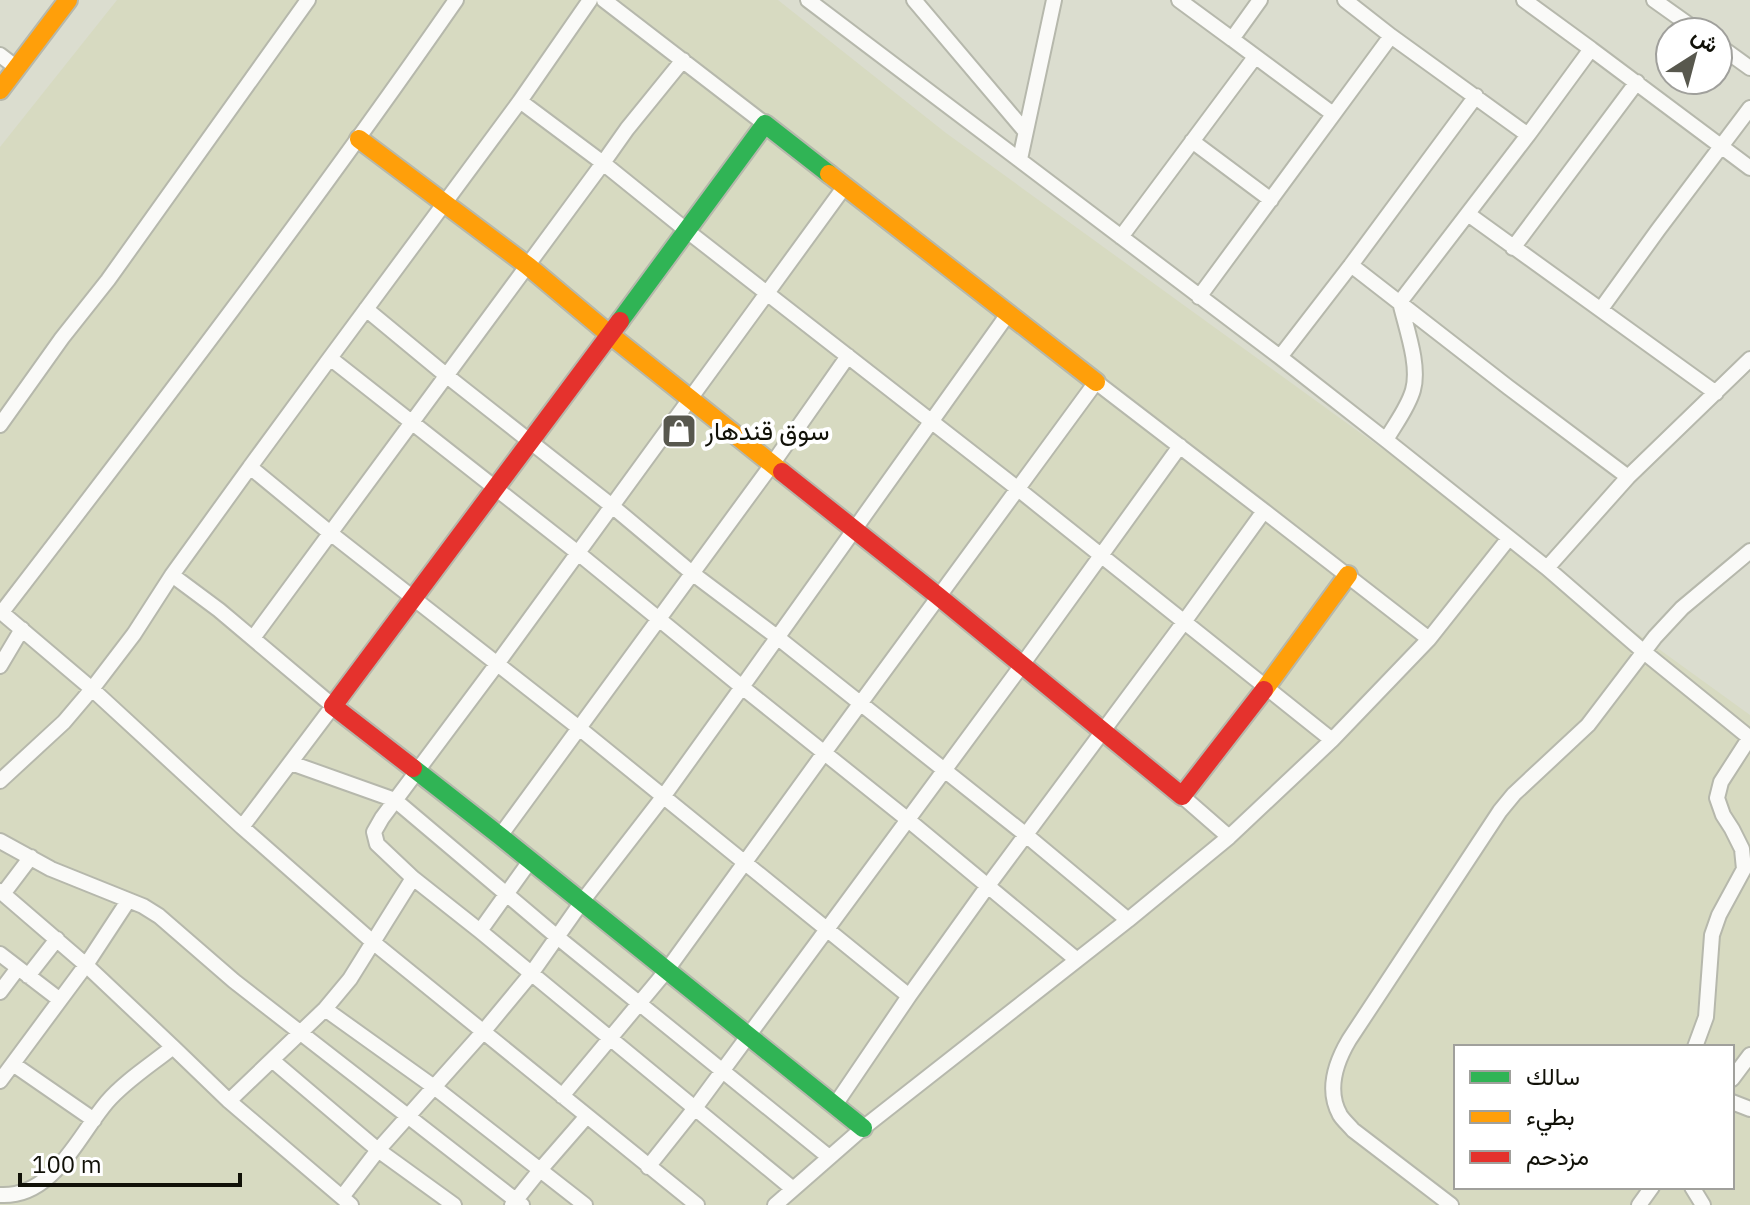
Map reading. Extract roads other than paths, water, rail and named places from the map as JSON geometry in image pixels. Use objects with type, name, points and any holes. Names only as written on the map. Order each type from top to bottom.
[{"type":"street","points":[[0,90],[68,0]]},
{"type":"street","points":[[0,425],[308,0]]},
{"type":"street","points":[[456,0],[359,139],[109,474],[1,612],[92,689],[374,943],[697,1205]]},
{"type":"street","points":[[0,781],[64,722],[134,634],[172,575],[520,101],[590,0]]},
{"type":"street","points":[[604,0],[1429,639]]},
{"type":"street","points":[[808,0],[1386,440],[1547,568],[1750,738],[1721,782],[1717,798],[1742,849],[1744,869],[1719,915],[1712,935],[1706,1017],[1696,1045]]},
{"type":"street","points":[[914,0],[1025,131]]},
{"type":"street","points":[[1020,159],[1054,0]]},
{"type":"street","points":[[1179,0],[1333,114]]},
{"type":"street","points":[[1232,39],[1260,0]]},
{"type":"street","points":[[1345,0],[1528,135]]},
{"type":"street","points":[[1524,0],[1750,168]]},
{"type":"street","points":[[1654,0],[1676,16]]},
{"type":"street","points":[[1199,297],[1391,36]]},
{"type":"street","points":[[1386,440],[1409,400],[1415,374],[1400,302],[1591,49]]},
{"type":"street","points":[[0,55],[17,68]]},
{"type":"street","points":[[1121,237],[1255,57]]},
{"type":"street","points":[[253,638],[627,129],[683,60]]},
{"type":"street","points":[[1513,248],[1637,82]]},
{"type":"street","points":[[1280,357],[1476,96]]},
{"type":"street","points":[[520,101],[1018,489],[1332,740]]},
{"type":"street","points":[[1601,309],[1750,108]]},
{"type":"street","points":[[242,827],[765,124]]},
{"type":"street","points":[[359,139],[528,266],[1104,731],[1229,837]]},
{"type":"street","points":[[1192,141],[1271,200]]},
{"type":"street","points":[[793,1189],[413,878],[377,844],[374,832],[845,186]]},
{"type":"street","points":[[1468,214],[1716,393]]},
{"type":"street","points":[[1351,265],[1628,477]]},
{"type":"street","points":[[366,309],[692,573],[861,702],[1128,920]]},
{"type":"street","points":[[31,857],[3,897],[57,939],[229,1101],[346,1201],[378,1150],[531,974],[556,936],[663,797],[1008,314]]},
{"type":"street","points":[[500,836],[848,356]]},
{"type":"street","points":[[330,358],[578,553],[1077,960]]},
{"type":"street","points":[[1547,568],[1628,477],[1750,359]]},
{"type":"street","points":[[562,1096],[667,970],[1096,382]]},
{"type":"street","points":[[648,1167],[749,1036],[1180,446]]},
{"type":"street","points":[[250,467],[745,861],[909,996]]},
{"type":"street","points":[[835,1105],[987,887],[1264,511]]},
{"type":"street","points":[[775,1205],[863,1128],[1229,837],[1332,740],[1429,639],[1509,538]]},
{"type":"street","points":[[1451,1205],[1353,1130],[1340,1115],[1334,1096],[1337,1060],[1500,811],[1588,725],[1682,608],[1750,551]]},
{"type":"street","points":[[172,575],[863,1128]]},
{"type":"street","points":[[1182,796],[1348,575]]},
{"type":"street","points":[[0,666],[22,629]]},
{"type":"street","points":[[291,763],[395,800],[556,936],[829,1157]]},
{"type":"street","points":[[0,841],[75,880],[143,906],[159,916],[234,981],[517,1203],[540,1170],[587,1116]]},
{"type":"street","points":[[480,931],[530,861]]},
{"type":"street","points":[[229,1101],[325,1009],[350,979],[413,878]]},
{"type":"street","points":[[0,1081],[86,965],[128,901]]},
{"type":"street","points":[[0,992],[57,939]]},
{"type":"street","points":[[0,954],[60,1000]]},
{"type":"street","points":[[325,1009],[434,1087],[585,1205]]},
{"type":"street","points":[[0,1195],[23,1192],[45,1179],[118,1092],[173,1047]]},
{"type":"street","points":[[1734,1076],[1750,1055]]},
{"type":"street","points":[[272,1060],[378,1150],[454,1205]]},
{"type":"street","points":[[13,1064],[94,1120]]},
{"type":"place","name":"سوق قندهار","points":[[679,431]]}]
